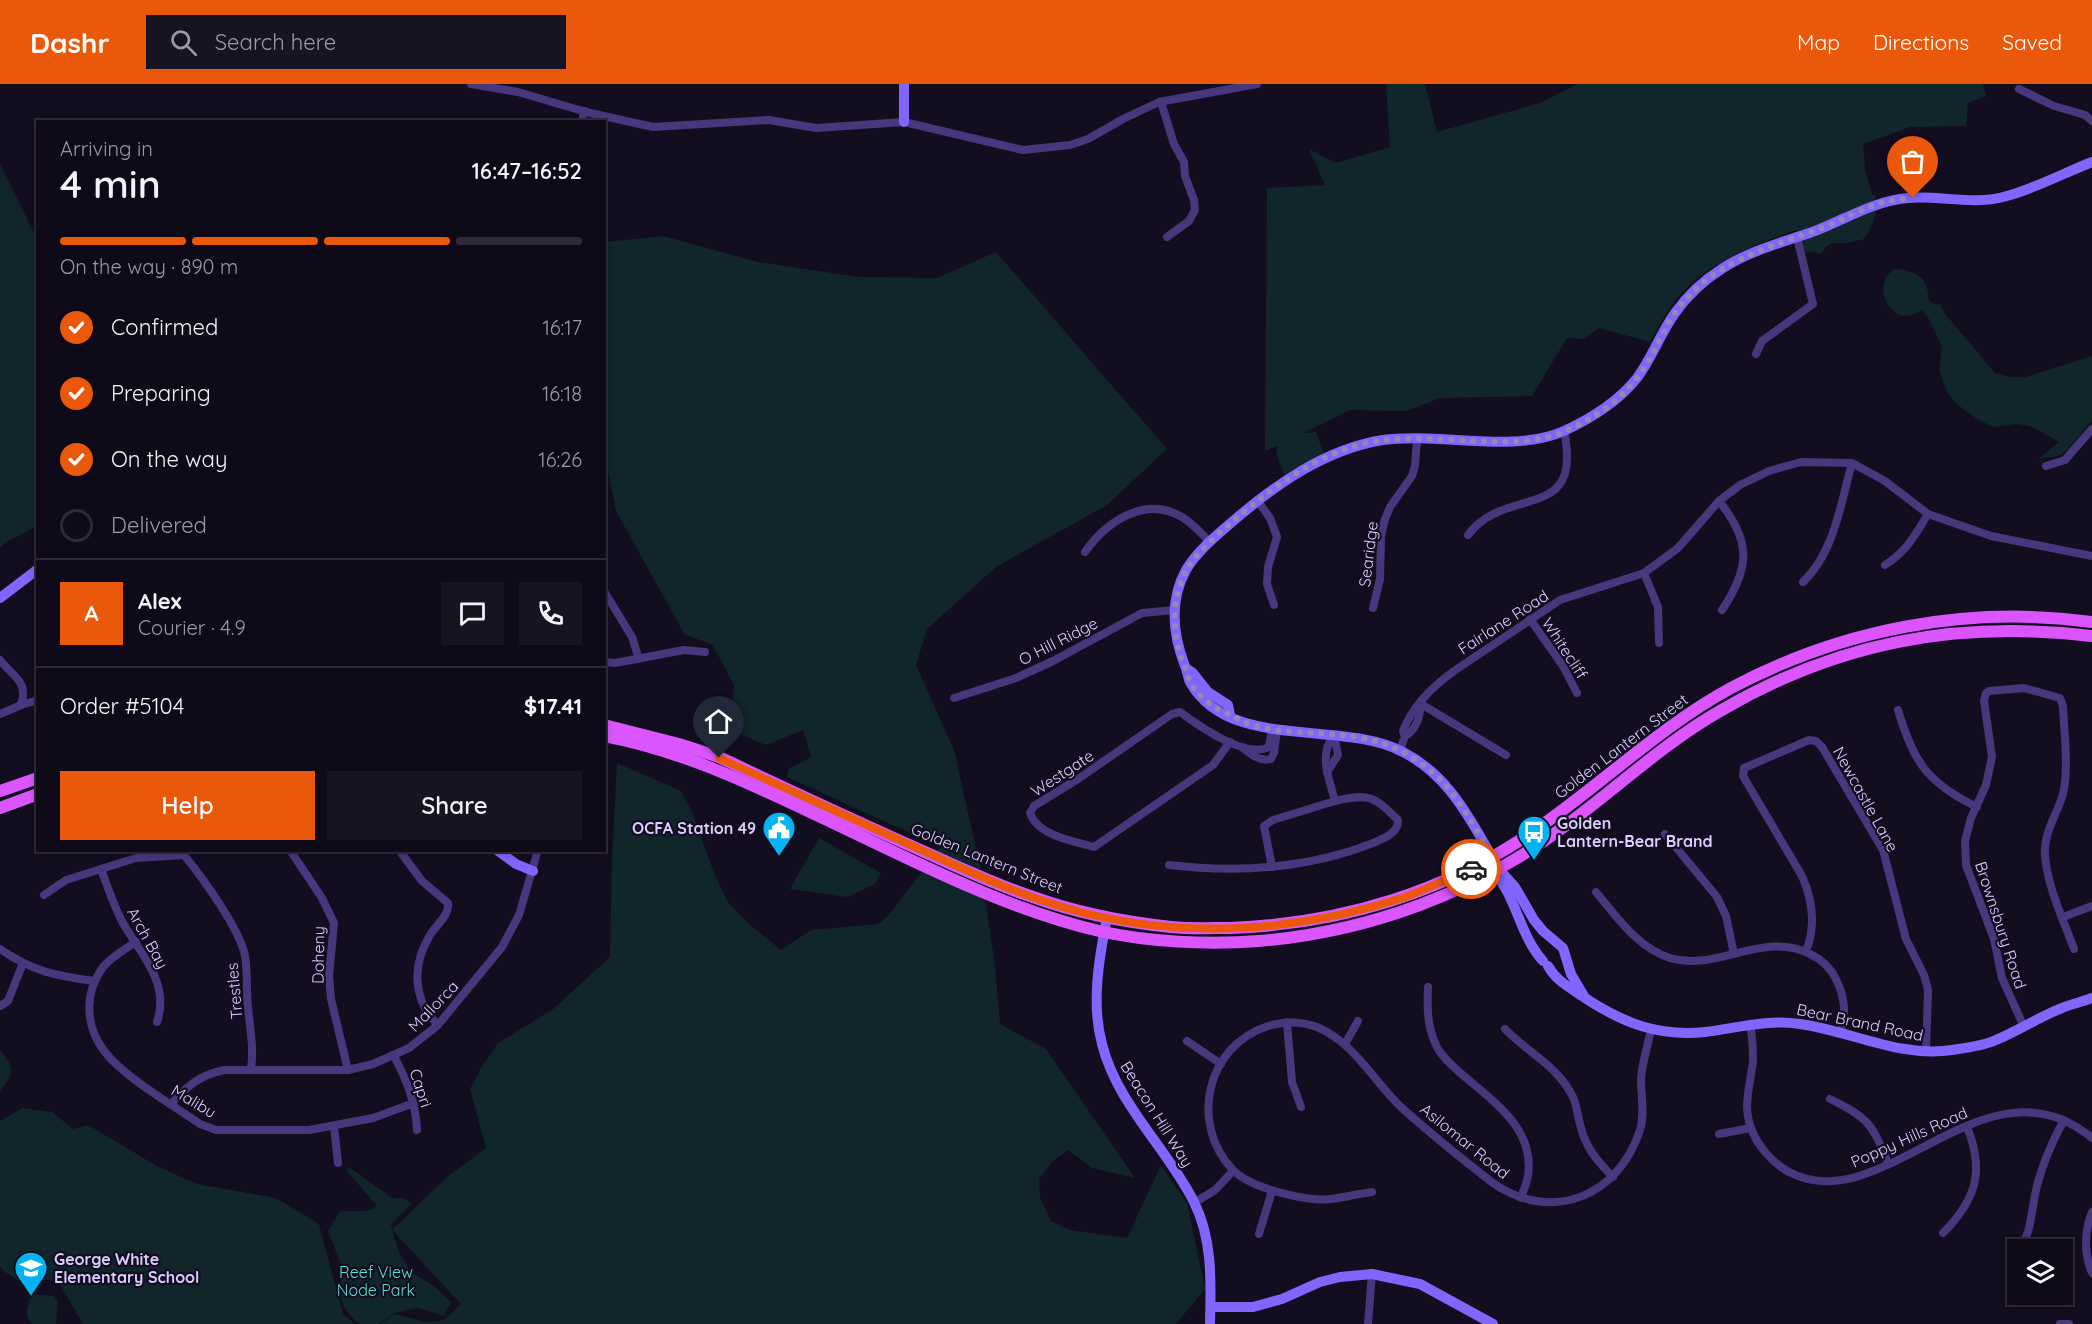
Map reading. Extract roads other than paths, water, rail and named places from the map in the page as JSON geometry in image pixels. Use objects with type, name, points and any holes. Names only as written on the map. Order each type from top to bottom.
[{"type":"main road","name":"Golden Lantern Street","points":[[606,736],[632,742],[709,767],[803,807],[974,888],[1038,913],[1104,932],[1142,937],[1211,942],[1260,941],[1319,933],[1403,912],[1448,894],[1495,863],[1662,732],[1708,702],[1759,674],[1803,655],[1872,633],[1953,619],[2025,616],[2092,622]]},
{"type":"main road","name":"Golden Lantern Street","points":[[606,726],[679,744],[719,758],[986,879],[1031,897],[1076,911],[1175,928],[1264,927],[1363,909],[1407,896],[1472,868],[1495,863],[1562,828],[1706,719],[1757,690],[1810,666],[1875,646],[1950,633],[2019,630],[2092,636]]},
{"type":"main road","points":[[0,791],[36,779]]},
{"type":"main road","points":[[0,808],[36,795]]},
{"type":"street","points":[[471,84],[518,92],[652,128],[769,120],[816,128],[904,122],[1023,150],[1070,146],[1161,102],[1257,84]]},
{"type":"street","points":[[904,84],[904,122]]},
{"type":"street","points":[[2019,89],[2054,106],[2085,115],[2092,121]]},
{"type":"street","points":[[1161,102],[1174,144],[1184,162],[1185,176],[1194,200],[1195,210],[1189,221],[1167,237]]},
{"type":"street","points":[[582,120],[584,111]]},
{"type":"street","points":[[1584,997],[1571,974],[1563,948],[1534,920],[1515,886],[1495,863],[1461,802],[1429,768],[1400,750],[1368,739],[1255,726],[1230,715],[1228,705],[1208,692],[1193,673],[1186,669],[1179,654],[1174,610],[1185,572],[1210,542],[1257,500],[1292,475],[1338,453],[1385,440],[1438,438],[1513,442],[1549,437],[1604,409],[1634,381],[1653,354],[1674,315],[1703,282],[1739,259],[1881,203],[1913,198],[1990,200],[2007,196],[2092,162]]},
{"type":"street","points":[[1756,354],[1762,341],[1813,304],[1797,237]]},
{"type":"street","points":[[2046,466],[2064,460],[2092,429]]},
{"type":"street","points":[[1468,535],[1483,519],[1518,504],[1542,498],[1558,487],[1565,478],[1568,466],[1569,452],[1564,431]]},
{"type":"street","name":"Searidge","points":[[1373,608],[1380,579],[1381,537],[1384,522],[1390,507],[1412,476],[1417,439]]},
{"type":"street","name":"Fairlane Road","points":[[1400,750],[1405,736],[1409,735],[1420,717],[1420,704],[1441,681],[1560,600],[1644,573],[1678,548],[1719,501],[1740,485],[1769,471],[1790,465],[1801,462],[1851,463],[1885,481],[1928,514],[1991,536],[2092,556]]},
{"type":"street","points":[[1803,582],[1811,574],[1828,546],[1851,463]]},
{"type":"street","points":[[1257,500],[1270,518],[1277,537],[1268,567],[1267,584],[1274,605]]},
{"type":"street","points":[[1719,501],[1732,517],[1743,541],[1744,565],[1735,591],[1722,610]]},
{"type":"street","points":[[1085,552],[1096,536],[1111,525],[1130,512],[1144,510],[1165,510],[1175,513],[1184,518],[1210,542]]},
{"type":"street","points":[[1885,565],[1908,548],[1928,514]]},
{"type":"street","points":[[0,597],[36,570]]},
{"type":"street","points":[[1644,573],[1658,607],[1659,643]]},
{"type":"street","points":[[606,594],[632,637],[639,659]]},
{"type":"street","name":"O Hill Ridge","points":[[954,698],[1016,678],[1053,662],[1142,613],[1174,610]]},
{"type":"street","name":"Whitecliff","points":[[1530,619],[1563,666],[1577,693]]},
{"type":"street","points":[[606,662],[615,663],[684,650],[705,652]]},
{"type":"street","points":[[0,660],[24,687],[25,694],[21,705]]},
{"type":"street","name":"Brownsbury Road","points":[[2024,1027],[2004,985],[1994,939],[1966,865],[1965,841],[1971,818],[1986,785],[1992,757],[1984,701],[1989,691],[2024,688],[2060,698],[2063,706],[2065,778],[2045,848],[2048,872],[2062,917]]},
{"type":"street","points":[[0,714],[36,701]]},
{"type":"street","points":[[1420,704],[1506,754]]},
{"type":"street","points":[[1898,710],[1905,734],[1921,766],[1943,788],[1977,807]]},
{"type":"street","name":"Westgate","points":[[1230,742],[1213,765],[1094,847],[1059,838],[1033,822],[1030,813],[1034,806],[1078,779],[1172,714],[1180,712],[1208,733],[1230,742],[1242,747],[1260,751],[1269,747],[1275,729]]},
{"type":"street","points":[[1334,735],[1328,746],[1325,760],[1335,801]]},
{"type":"street","points":[[1327,772],[1338,753],[1334,735]]},
{"type":"street","name":"Newcastle Lane","points":[[1806,951],[1812,926],[1811,901],[1807,888],[1743,776],[1744,768],[1809,740],[1816,741],[1822,747],[1883,850],[1906,939],[1924,975],[1928,990],[1926,1052]]},
{"type":"street","points":[[1325,760],[1335,761]]},
{"type":"street","points":[[1169,866],[1216,870],[1272,867],[1310,862],[1356,850],[1392,833],[1399,823],[1374,799],[1355,796],[1273,820],[1264,826],[1272,867]]},
{"type":"street","points":[[1665,834],[1717,897],[1726,916],[1734,954]]},
{"type":"street","name":"Doheny","points":[[291,852],[322,898],[334,923],[329,976],[331,999],[348,1070]]},
{"type":"street","points":[[400,852],[422,881],[448,903],[447,911],[423,947],[417,975],[424,1010],[438,1025]]},
{"type":"street","points":[[500,852],[516,864],[533,871]]},
{"type":"street","name":"Mallorca","points":[[171,1104],[187,1086],[209,1073],[224,1070],[348,1070],[394,1056],[424,1038],[438,1025],[502,947],[519,915],[538,852]]},
{"type":"street","name":"Trestles","points":[[101,869],[136,858],[184,855],[226,914],[240,940],[245,956],[248,1015],[253,1048],[251,1070]]},
{"type":"street","name":"Bear Brand Road","points":[[1495,863],[1501,882],[1511,899],[1525,934],[1545,963],[1569,989],[1617,1017],[1651,1029],[1705,1032],[1750,1023],[1797,1023],[1841,1032],[1879,1044],[1926,1052],[1949,1051],[1995,1041],[2061,1008],[2092,998]]},
{"type":"street","points":[[44,895],[66,880],[101,869]]},
{"type":"street","name":"Arch Bay","points":[[101,869],[118,913],[156,978],[161,1006],[157,1022]]},
{"type":"street","points":[[1596,892],[1638,940],[1659,954],[1672,959],[1698,961],[1770,945],[1783,945],[1806,951],[1825,964],[1838,984],[1846,1008],[1841,1032]]},
{"type":"street","points":[[2074,949],[2062,917],[2092,906]]},
{"type":"street","name":"Beacon Hill Way","points":[[1107,917],[1096,1001],[1102,1047],[1123,1093],[1194,1203],[1207,1242],[1210,1272],[1210,1324]]},
{"type":"street","points":[[0,949],[23,963],[54,976],[94,981],[104,966],[136,942]]},
{"type":"street","points":[[0,1006],[8,1001],[23,963]]},
{"type":"street","name":"Malibu","points":[[94,981],[89,994],[91,1023],[94,1036],[105,1053],[119,1066],[200,1124],[216,1130],[309,1130],[373,1118],[414,1102]]},
{"type":"street","points":[[1428,987],[1426,1015],[1437,1047],[1457,1069],[1502,1108],[1519,1128],[1528,1152],[1528,1176],[1521,1198]]},
{"type":"street","points":[[1345,1044],[1358,1021]]},
{"type":"street","points":[[1287,1022],[1292,1082],[1301,1107]]},
{"type":"street","name":"Asilomar Road","points":[[1371,1191],[1329,1199],[1272,1191],[1233,1171],[1216,1147],[1209,1124],[1210,1086],[1233,1047],[1258,1030],[1287,1022],[1304,1023],[1318,1028],[1345,1044],[1402,1108],[1480,1173],[1508,1193],[1540,1201],[1566,1201],[1593,1193],[1613,1177],[1631,1150],[1641,1127],[1641,1077],[1651,1029]]},
{"type":"street","name":"Poppy Hills Road","points":[[1750,1023],[1753,1062],[1746,1100],[1751,1128],[1761,1147],[1782,1168],[1808,1179],[1821,1182],[1840,1181],[1858,1176],[1967,1126],[1990,1117],[2013,1112],[2034,1113],[2064,1120],[2092,1138]]},
{"type":"street","points":[[1505,1029],[1558,1075],[1573,1098],[1581,1131],[1591,1154],[1613,1177]]},
{"type":"street","points":[[1187,1041],[1221,1064]]},
{"type":"street","name":"Capri","points":[[394,1056],[414,1102],[417,1130]]},
{"type":"street","points":[[1830,1099],[1855,1111],[1868,1122],[1876,1134],[1888,1163]]},
{"type":"street","points":[[2025,1239],[2030,1229],[2035,1194],[2064,1120]]},
{"type":"street","points":[[334,1126],[338,1163]]},
{"type":"street","points":[[1943,1233],[1967,1204],[1977,1177],[1967,1126]]},
{"type":"street","points":[[1719,1134],[1751,1128]]},
{"type":"street","points":[[1194,1203],[1215,1190],[1233,1171]]},
{"type":"street","points":[[1259,1234],[1272,1191]]},
{"type":"street","points":[[2092,1212],[2088,1221],[2086,1250],[2092,1274]]},
{"type":"street","points":[[1358,1324],[1367,1324],[1371,1307],[1372,1274]]},
{"type":"street","points":[[1211,1307],[1252,1307],[1282,1299],[1320,1282],[1340,1277],[1372,1274],[1420,1284],[1491,1324]]},
{"type":"street","points":[[2060,1324],[2069,1324]]},
{"type":"place","name":"OCFA Station 49","points":[[779,857]]},
{"type":"place","name":"Golden Lantern-Bear Brand","points":[[1534,861]]},
{"type":"place","name":"George White Elementary School","points":[[31,1297]]},
{"type":"park label","name":"Reef View Node Park","points":[[376,1281]]}]
